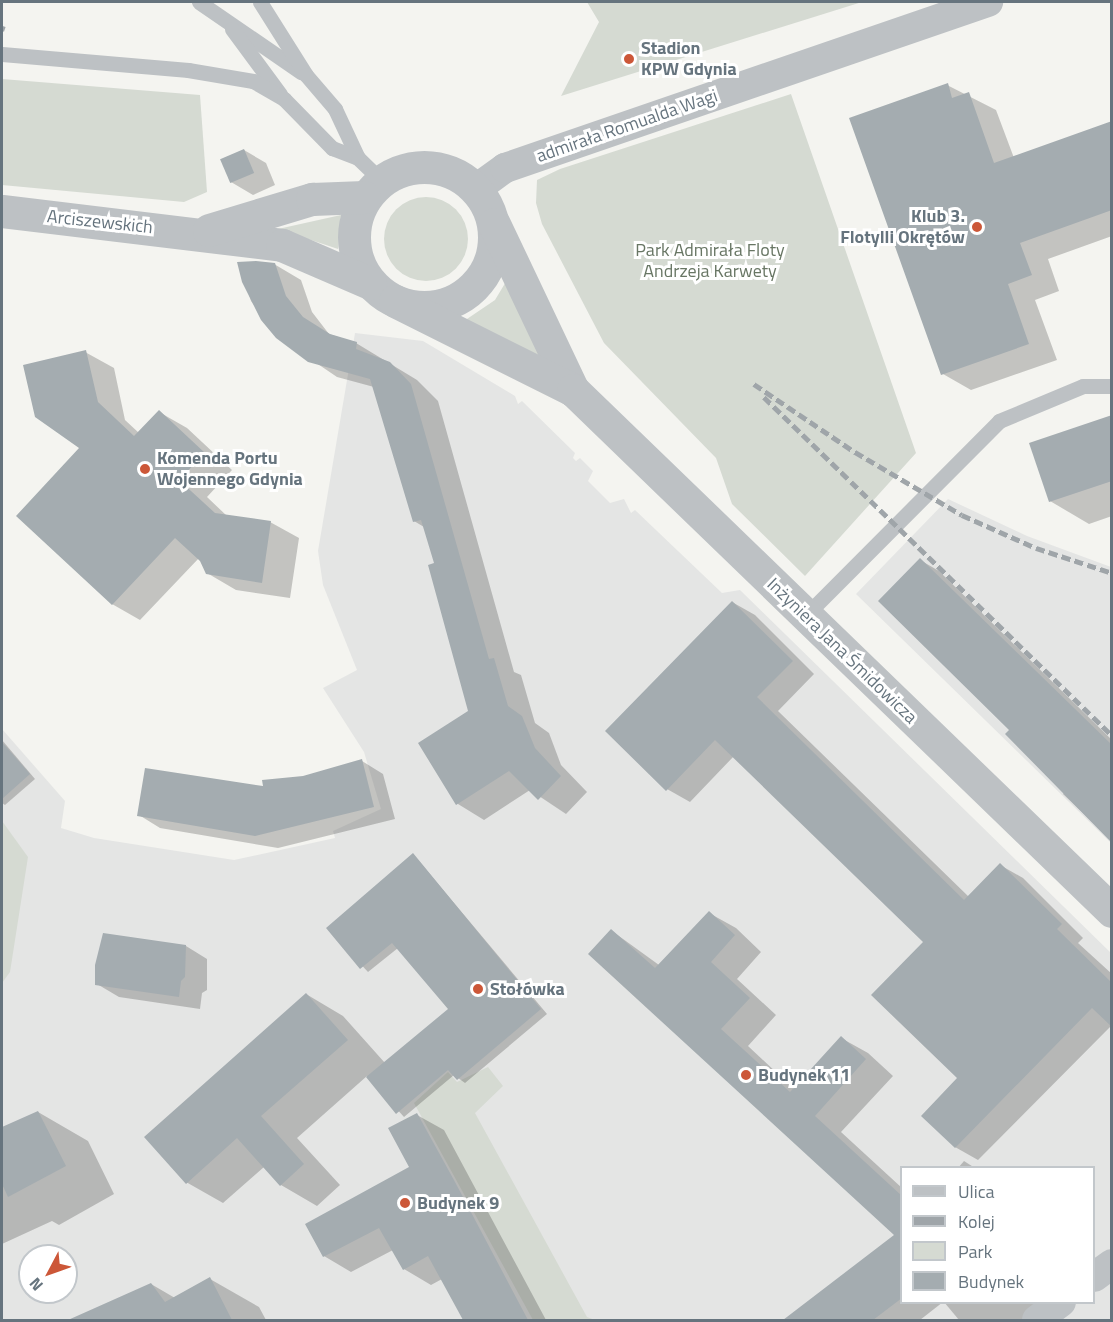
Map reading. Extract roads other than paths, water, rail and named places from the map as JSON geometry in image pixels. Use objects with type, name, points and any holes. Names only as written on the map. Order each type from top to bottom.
[{"type":"street","name":"admirała Romualda Wagi","points":[[476,189],[504,168],[988,2]]},
{"type":"street","points":[[408,168],[438,168],[452,172],[476,189],[493,222],[490,261],[468,292],[433,307],[382,292],[355,252],[353,234],[367,178],[408,168]]},
{"type":"street","name":"Arciszewskich","points":[[199,233],[312,199],[367,178]]},
{"type":"street","name":"Arciszewskich","points":[[2,211],[199,233],[282,245],[382,292]]},
{"type":"street","name":"Inżyniera Jana Śmidowicza","points":[[493,222],[573,390]]},
{"type":"street","name":"Inżyniera Jana Śmidowicza","points":[[382,292],[573,390],[1112,911]]},
{"type":"street","points":[[1095,1276],[1112,1264]]},
{"type":"street","points":[[1037,1320],[1058,1304]]},
{"type":"lane","points":[[198,2],[306,75]]},
{"type":"lane","points":[[260,2],[306,75],[335,109],[367,178]]},
{"type":"lane","points":[[223,18],[303,122],[367,178]]},
{"type":"lane","points":[[2,54],[188,70],[253,81],[284,99]]},
{"type":"lane","points":[[806,615],[999,421],[1083,386],[1112,386]]},
{"type":"railway","points":[[754,384],[855,452],[962,515],[1036,548],[1112,573]]},
{"type":"railway","points":[[764,397],[1112,735]]},
{"type":"place","name":"Stadion KPW Gdynia","points":[[629,59]]},
{"type":"place","name":"Klub 3. Flotylli Okrętów","points":[[977,227]]},
{"type":"place","name":"Komenda Portu Wojennego Gdynia","points":[[145,469]]},
{"type":"place","name":"Stołówka","points":[[478,989]]},
{"type":"place","name":"Budynek 11","points":[[746,1075]]},
{"type":"place","name":"Budynek 9","points":[[405,1203]]},
{"type":"park label","name":"Park Admirała Floty Andrzeja Karwety","points":[[710,261]]}]
